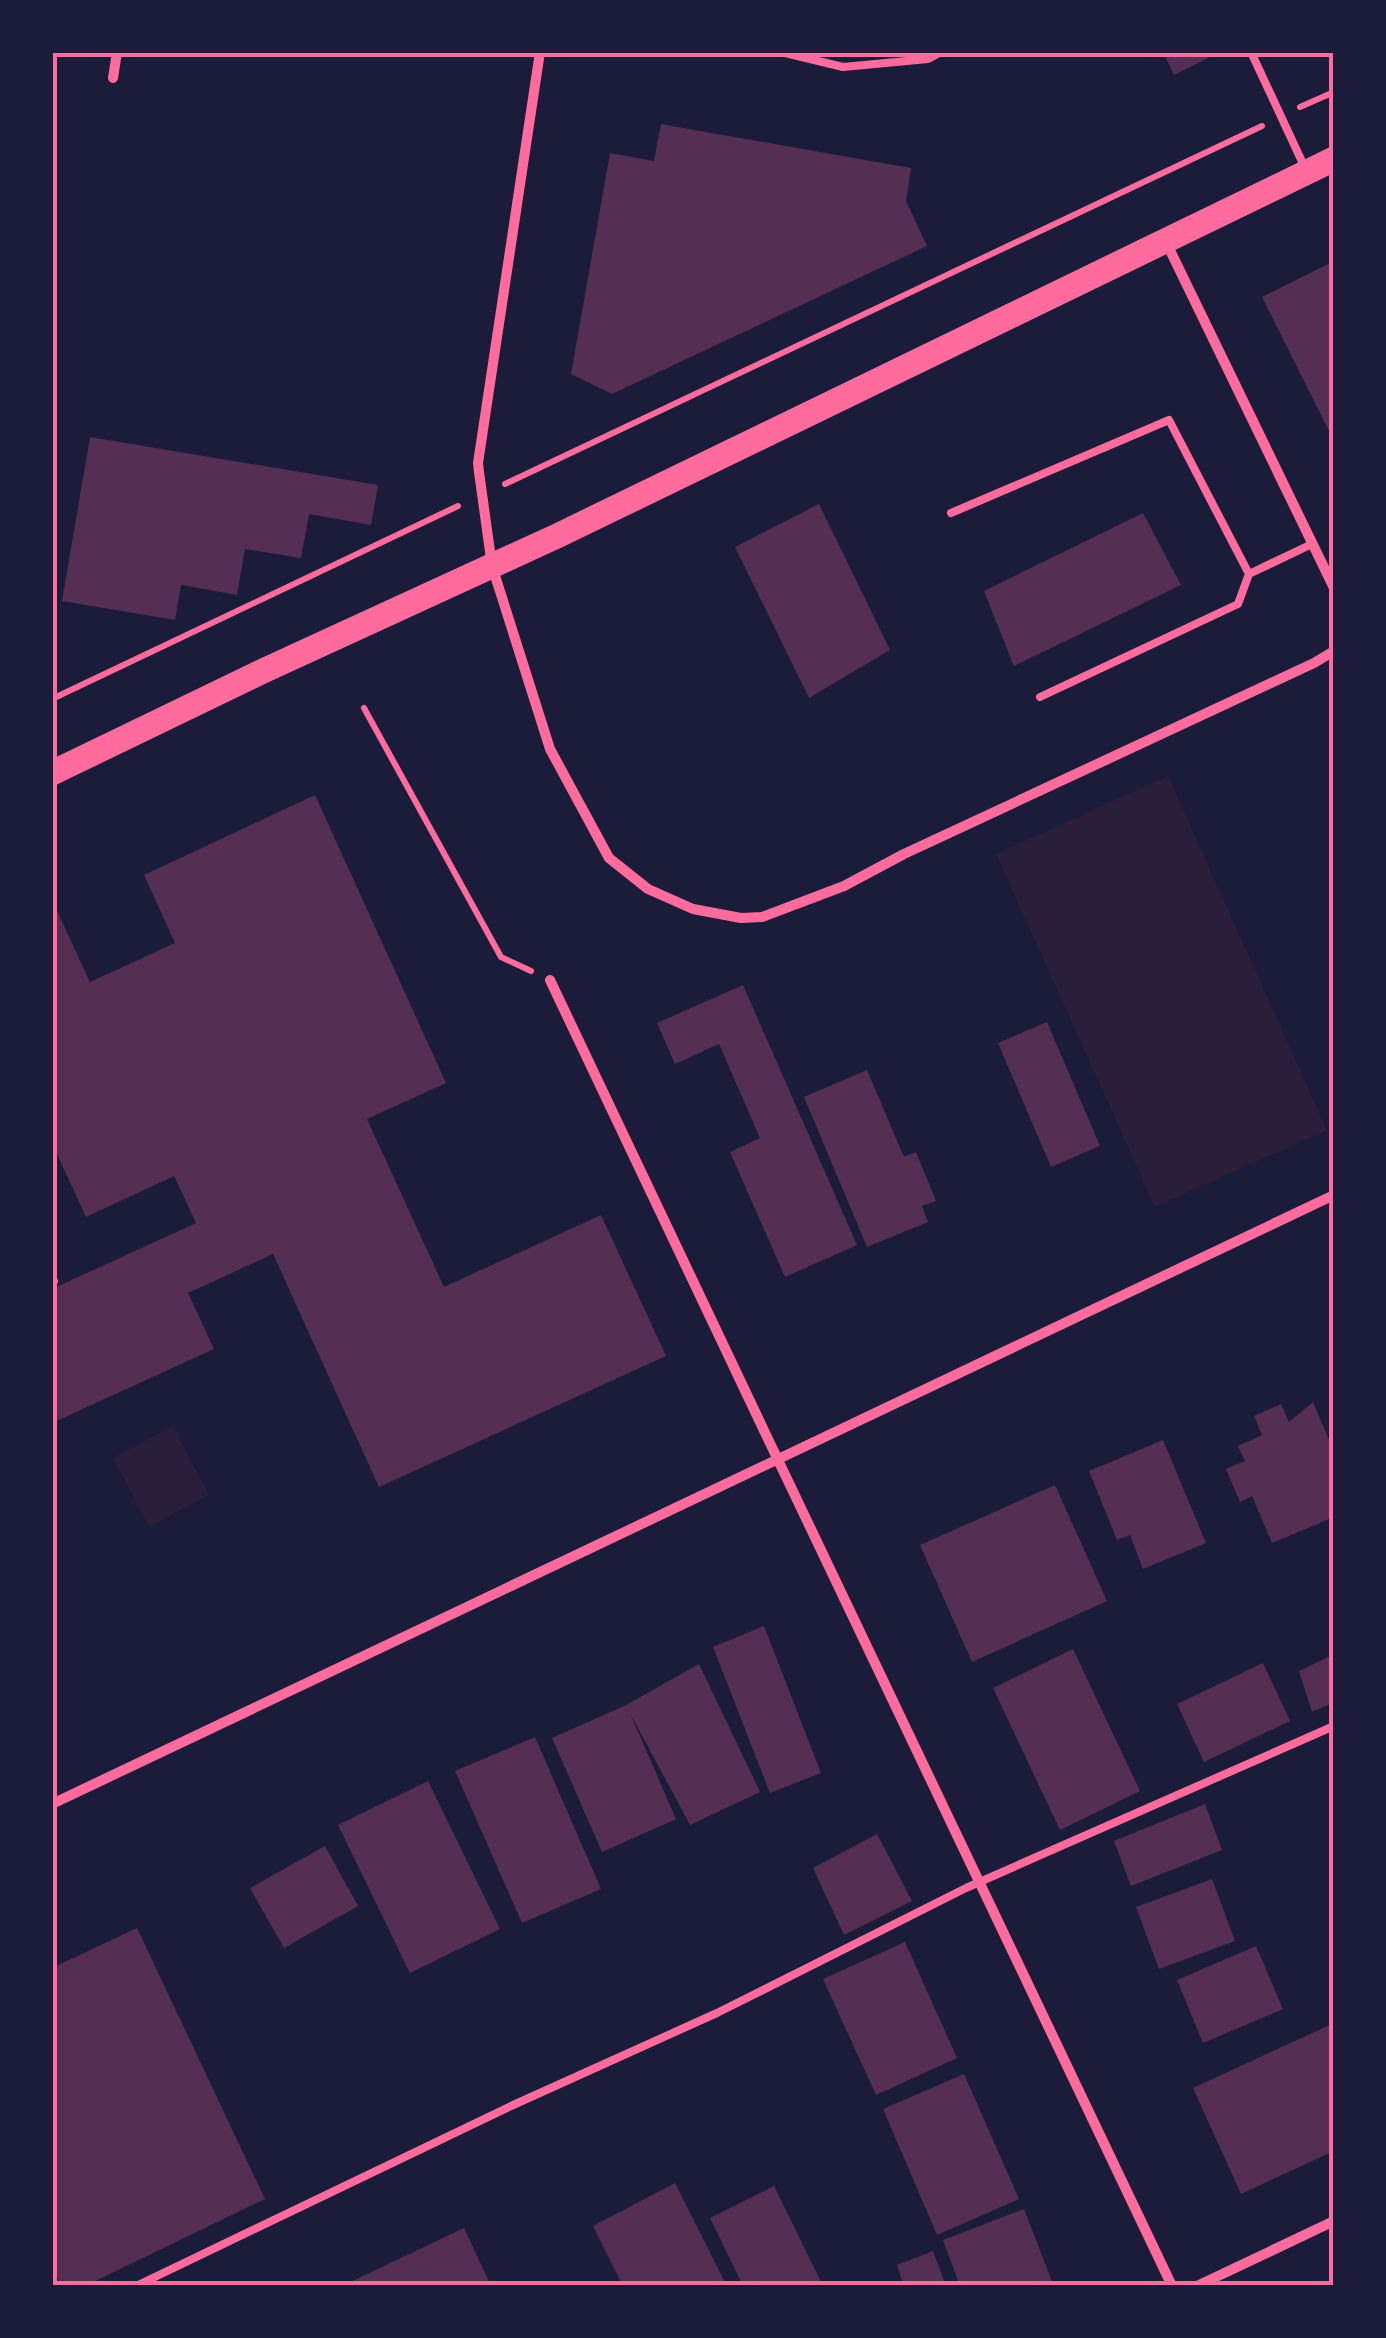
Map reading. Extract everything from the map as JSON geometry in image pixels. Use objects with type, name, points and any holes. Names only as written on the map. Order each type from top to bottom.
[{"type":"main road","points":[[52,773],[878,382],[1334,160]]},
{"type":"street","points":[[112,78],[116,52]]},
{"type":"street","points":[[540,52],[478,462],[482,494],[492,566],[550,748],[610,858],[648,888],[693,909],[741,918],[762,917],[844,886],[1334,651]]},
{"type":"street","points":[[1165,240],[1334,588]]},
{"type":"street","points":[[550,980],[1172,2286]]},
{"type":"street","points":[[52,1804],[1334,1196]]},
{"type":"street","points":[[1197,2286],[1334,2220]]},
{"type":"lane","points":[[781,52],[842,67],[928,59],[941,52]]},
{"type":"lane","points":[[1250,52],[1308,172]]},
{"type":"lane","points":[[951,512],[1169,420],[1248,574],[1238,604],[1040,697]]},
{"type":"lane","points":[[1248,574],[1312,544]]},
{"type":"lane","points":[[136,2286],[511,2106],[734,2005],[981,1882],[1334,1726]]},
{"type":"path","points":[[52,700],[1334,92]]},
{"type":"path","points":[[364,708],[501,957],[550,980]]},
{"type":"shaded area","points":[[1168,776],[1327,1130],[1155,1207],[996,854]]},
{"type":"shaded area","points":[[173,1426],[209,1495],[149,1527],[113,1458]]},
{"type":"building","points":[[1163,52],[1220,52],[1174,75]]},
{"type":"building","points":[[661,124],[911,168],[906,201],[927,246],[612,394],[571,374],[610,153],[654,161]]},
{"type":"building","points":[[1334,261],[1334,441],[1262,297]]},
{"type":"building","points":[[90,437],[378,485],[371,525],[309,514],[301,558],[245,549],[237,595],[181,585],[175,620],[62,601]]},
{"type":"building","points":[[819,504],[890,650],[809,698],[735,547]]},
{"type":"building","points":[[1143,513],[1181,585],[1014,666],[984,591]]},
{"type":"building","points":[[315,795],[446,1083],[367,1119],[444,1287],[601,1215],[666,1356],[379,1487],[273,1254],[188,1293],[214,1349],[52,1423],[52,1289],[196,1223],[174,1176],[86,1217],[52,1143],[52,900],[90,982],[175,943],[144,875]]},
{"type":"building","points":[[743,985],[857,1245],[785,1277],[730,1152],[760,1138],[719,1044],[675,1064],[657,1023]]},
{"type":"building","points":[[1047,1022],[1100,1146],[1051,1167],[998,1043]]},
{"type":"building","points":[[867,1070],[904,1157],[916,1152],[936,1201],[922,1206],[928,1222],[867,1247],[804,1097]]},
{"type":"building","points":[[1313,1402],[1334,1452],[1334,1517],[1272,1543],[1252,1496],[1240,1502],[1226,1469],[1245,1461],[1238,1446],[1262,1435],[1254,1416],[1281,1404],[1289,1422]]},
{"type":"building","points":[[1163,1440],[1206,1543],[1143,1569],[1130,1535],[1117,1540],[1089,1471]]},
{"type":"building","points":[[1055,1485],[1107,1601],[972,1662],[920,1545]]},
{"type":"building","points":[[764,1626],[821,1773],[770,1793],[713,1647]]},
{"type":"building","points":[[1073,1649],[1140,1791],[1060,1830],[993,1688]]},
{"type":"building","points":[[1334,1654],[1334,1702],[1312,1712],[1299,1671]]},
{"type":"building","points":[[1263,1663],[1290,1721],[1204,1762],[1177,1704]]},
{"type":"building","points":[[699,1664],[760,1792],[690,1825],[630,1713],[676,1819],[602,1852],[552,1738],[626,1705]]},
{"type":"building","points":[[535,1737],[601,1889],[522,1923],[455,1771]]},
{"type":"building","points":[[428,1781],[500,1929],[410,1973],[338,1825]]},
{"type":"building","points":[[1205,1804],[1222,1850],[1131,1886],[1114,1841]]},
{"type":"building","points":[[877,1834],[912,1901],[844,1935],[813,1868]]},
{"type":"building","points":[[325,1846],[358,1906],[284,1948],[250,1888]]},
{"type":"building","points":[[1212,1879],[1235,1941],[1159,1969],[1136,1907]]},
{"type":"building","points":[[137,1928],[265,2199],[85,2286],[61,2286],[52,2267],[52,1968]]},
{"type":"building","points":[[905,1942],[957,2058],[876,2095],[823,1979]]},
{"type":"building","points":[[1256,1946],[1283,2009],[1203,2043],[1177,1980]]},
{"type":"building","points":[[1334,2023],[1334,2151],[1241,2194],[1193,2088]]},
{"type":"building","points":[[964,2074],[1019,2199],[937,2235],[883,2109]]},
{"type":"building","points":[[675,2183],[727,2286],[623,2286],[593,2226]]},
{"type":"building","points":[[774,2186],[823,2286],[743,2286],[710,2218]]},
{"type":"building","points":[[1024,2209],[1053,2284],[960,2286],[943,2240]]},
{"type":"building","points":[[464,2228],[491,2286],[342,2286]]},
{"type":"building","points":[[933,2251],[946,2286],[904,2286],[897,2265]]}]
